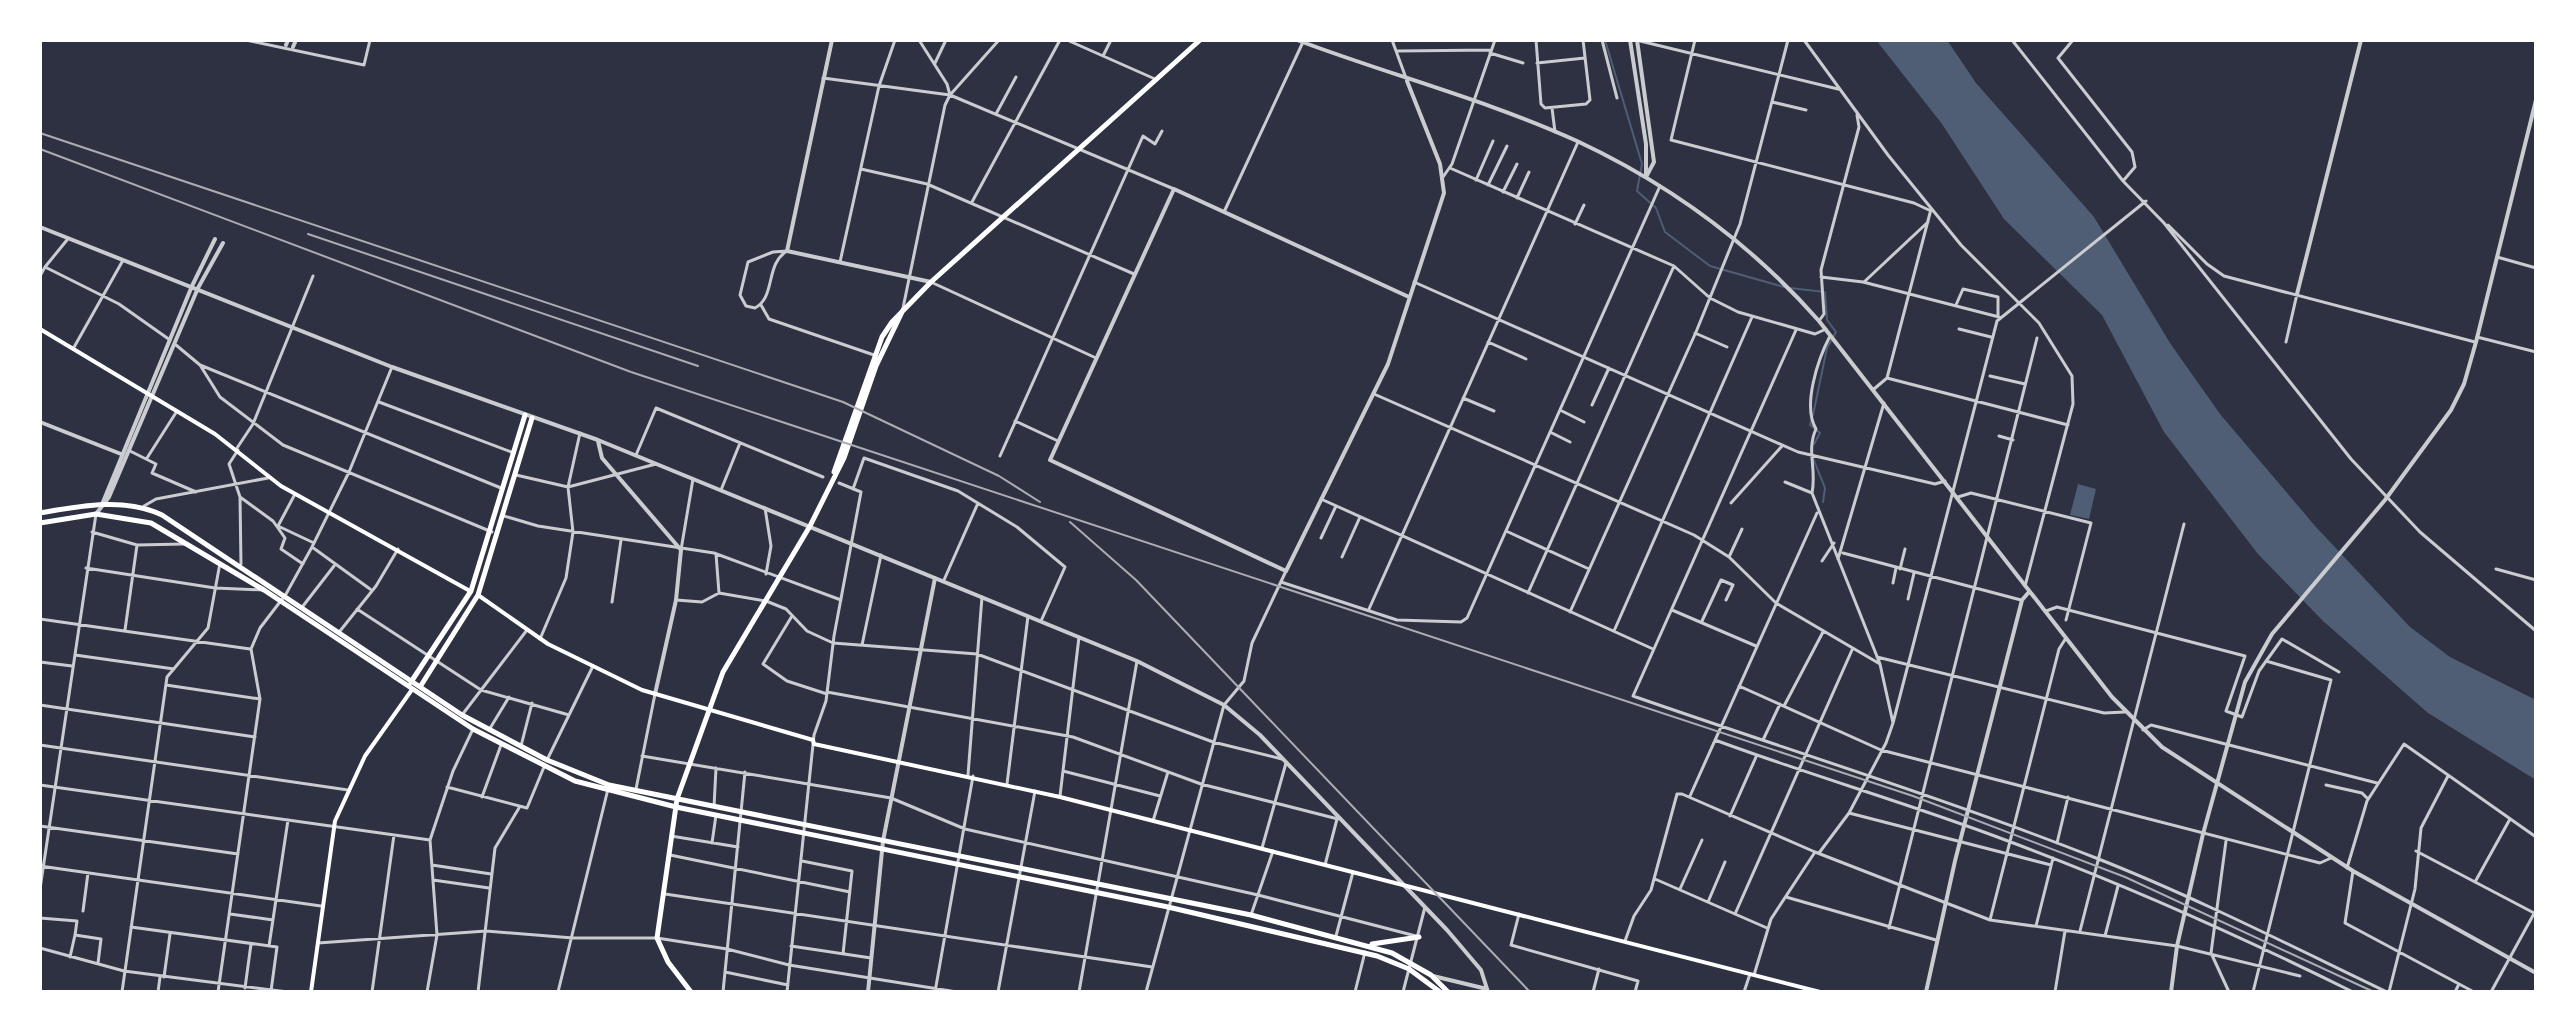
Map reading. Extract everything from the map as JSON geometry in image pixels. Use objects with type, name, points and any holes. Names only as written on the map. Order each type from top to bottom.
[{"type":"main road","points":[[691,992],[670,966],[657,938],[661,893],[677,799],[730,656],[780,579],[832,479],[874,355],[903,310],[931,282],[1200,40]]},
{"type":"main road","points":[[866,385],[903,310]]},
{"type":"main road","points":[[40,329],[237,449],[268,478],[475,593],[540,639],[655,694],[813,740],[814,744],[970,775],[1060,797],[1820,992]]},
{"type":"main road","points":[[411,691],[411,681],[475,593],[504,489],[512,474],[514,453],[528,416]]},
{"type":"main road","points":[[311,992],[334,826],[370,746],[411,691],[420,687],[475,593],[504,516],[528,416]]},
{"type":"main road","points":[[40,513],[102,505],[142,508],[182,526],[462,715],[521,746],[545,764]]},
{"type":"main road","points":[[40,523],[96,514],[140,519],[220,562],[411,691],[473,729],[501,745],[608,788],[676,807],[1168,907],[1389,959],[1411,966],[1440,992]]},
{"type":"main road","points":[[608,788],[807,824],[1251,915],[1367,945],[1431,975],[1448,992]]},
{"type":"main road","points":[[1367,945],[1406,942],[1419,937]]},
{"type":"street","points":[[246,40],[364,65],[370,40]]},
{"type":"street","points":[[293,47],[296,40]]},
{"type":"street","points":[[832,40],[787,251],[774,263],[761,305],[769,319],[874,355]]},
{"type":"street","points":[[840,262],[879,86],[895,40]]},
{"type":"street","points":[[919,40],[935,63],[950,95]]},
{"type":"street","points":[[935,63],[946,40]]},
{"type":"street","points":[[903,310],[927,184],[950,95],[999,40]]},
{"type":"street","points":[[972,202],[1060,40]]},
{"type":"street","points":[[1067,40],[1155,79]]},
{"type":"street","points":[[1103,56],[1111,40]]},
{"type":"street","points":[[1146,992],[1224,705],[1244,681],[1254,638],[1388,364],[1444,193],[1443,177],[1392,40]]},
{"type":"street","points":[[1443,177],[1450,168],[1495,40]]},
{"type":"street","points":[[1536,40],[1541,104],[1552,108],[1586,104],[1590,100],[1583,40]]},
{"type":"street","points":[[1602,40],[1617,98]]},
{"type":"street","points":[[1630,40],[1646,144],[1646,177]]},
{"type":"street","points":[[1646,177],[1654,162],[1637,40],[1838,89]]},
{"type":"street","points":[[1695,40],[1671,140],[1931,210]]},
{"type":"street","points":[[1570,612],[1734,239],[1788,40]]},
{"type":"street","points":[[1804,40],[1857,115],[1931,210],[1975,261],[2039,323],[2072,376],[2075,392],[2068,425],[2025,586]]},
{"type":"street","points":[[2012,40],[2123,181],[2216,272],[2536,352]]},
{"type":"street","points":[[2073,40],[2058,58],[2132,152],[2135,167],[2123,181]]},
{"type":"street","points":[[2286,342],[2361,40]]},
{"type":"street","points":[[1224,212],[1300,41],[1555,132],[1646,177],[1734,239],[1819,321],[2029,592],[2125,712],[2143,730],[2347,868],[2536,973]]},
{"type":"street","points":[[1397,51],[1491,51],[1523,63]]},
{"type":"street","points":[[1537,63],[1585,58]]},
{"type":"street","points":[[996,114],[1016,77]]},
{"type":"street","points":[[823,78],[950,95],[1128,168],[1409,297]]},
{"type":"street","points":[[2171,992],[2177,946],[2216,782],[2235,715],[2260,650],[2386,498],[2451,410],[2464,384],[2477,339],[2536,100]]},
{"type":"street","points":[[1772,102],[1806,110]]},
{"type":"street","points":[[1552,108],[1555,132]]},
{"type":"street","points":[[1819,321],[1824,314],[1821,277],[1859,127],[1857,115]]},
{"type":"street","points":[[1000,456],[1143,136],[1155,144],[1162,131]]},
{"type":"street","points":[[1476,180],[1493,141]]},
{"type":"street","points":[[1368,611],[1578,142]]},
{"type":"street","points":[[1488,185],[1507,146]]},
{"type":"street","points":[[1503,192],[1517,164]]},
{"type":"street","points":[[1450,168],[1674,266],[1710,298],[1752,317],[1818,335],[1826,329]]},
{"type":"street","points":[[861,169],[927,184],[1134,274]]},
{"type":"street","points":[[1517,198],[1529,172]]},
{"type":"street","points":[[1281,582],[1397,620],[1461,622],[1467,618],[1660,186]]},
{"type":"street","points":[[1174,189],[1050,460],[1286,571]]},
{"type":"street","points":[[1998,317],[2144,203]]},
{"type":"street","points":[[1575,224],[1584,205]]},
{"type":"street","points":[[1874,389],[1887,378],[1931,210]]},
{"type":"street","points":[[1863,282],[1928,222]]},
{"type":"street","points":[[2164,223],[2289,384],[2386,498],[2420,532],[2536,631]]},
{"type":"street","points":[[40,227],[392,367],[636,455],[1137,661],[1224,705],[1284,760],[1425,907],[1476,962],[1488,989]]},
{"type":"street","points":[[40,276],[68,238]]},
{"type":"street","points":[[102,505],[121,454],[175,344],[215,239]]},
{"type":"street","points":[[40,889],[96,514],[109,497],[130,451],[169,340],[195,287],[223,243]]},
{"type":"street","points":[[761,305],[749,307],[741,298],[746,265],[762,256],[787,251],[931,282],[1096,358]]},
{"type":"street","points":[[2497,257],[2536,268]]},
{"type":"street","points":[[73,349],[124,259]]},
{"type":"street","points":[[1528,593],[1575,481],[1674,266]]},
{"type":"street","points":[[45,267],[103,296],[175,344],[200,365],[504,489]]},
{"type":"street","points":[[241,564],[239,484],[229,464],[253,424],[313,276]]},
{"type":"street","points":[[1821,277],[1863,282],[1998,317]]},
{"type":"street","points":[[1414,282],[1782,446],[1935,484],[1945,481]]},
{"type":"street","points":[[1744,992],[1767,928],[1817,853],[1849,813],[1893,723],[1998,317],[1998,297],[1960,289],[1956,305]]},
{"type":"street","points":[[1614,631],[1752,317]]},
{"type":"street","points":[[1959,329],[1991,337]]},
{"type":"street","points":[[1796,330],[1633,696],[1923,794],[2099,859],[2388,992],[2412,904],[2416,851],[2428,811],[2448,776]]},
{"type":"street","points":[[1695,333],[1727,347]]},
{"type":"street","points":[[1830,335],[1809,416],[1816,429],[1809,454],[1815,474],[1812,493],[1817,513],[1834,543],[1880,664],[1893,723]]},
{"type":"street","points":[[1889,928],[2037,338]]},
{"type":"street","points":[[1488,342],[1526,359]]},
{"type":"street","points":[[200,365],[220,397],[283,445],[492,532]]},
{"type":"street","points":[[218,992],[260,699],[251,649],[313,545],[349,472],[392,367]]},
{"type":"street","points":[[1592,405],[1609,368]]},
{"type":"street","points":[[1990,376],[2025,384]]},
{"type":"street","points":[[1887,378],[2068,425]]},
{"type":"street","points":[[1374,394],[1575,481],[1702,541],[1729,557],[1776,603],[1880,664]]},
{"type":"street","points":[[1463,398],[1494,411]]},
{"type":"street","points":[[378,401],[514,453]]},
{"type":"street","points":[[1838,559],[1843,553],[1884,402]]},
{"type":"street","points":[[636,455],[656,408],[823,477]]},
{"type":"street","points":[[1560,410],[1584,422]]},
{"type":"street","points":[[147,459],[177,411]]},
{"type":"street","points":[[1015,421],[1058,441]]},
{"type":"street","points":[[40,422],[121,454]]},
{"type":"street","points":[[1550,432],[1570,442]]},
{"type":"street","points":[[540,639],[566,578],[573,532],[568,487],[580,433]]},
{"type":"street","points":[[1999,436],[2013,440]]},
{"type":"street","points":[[598,440],[602,458],[681,550]]},
{"type":"street","points":[[721,490],[740,443]]},
{"type":"street","points":[[1731,503],[1782,446]]},
{"type":"street","points":[[130,451],[156,464],[152,473],[196,492]]},
{"type":"street","points":[[853,489],[864,458],[950,487],[1017,527],[1065,567],[1041,621]]},
{"type":"street","points":[[512,474],[568,487],[657,464]]},
{"type":"street","points":[[142,508],[156,499],[268,478]]},
{"type":"street","points":[[635,792],[676,600],[693,479]]},
{"type":"street","points":[[1785,482],[1812,493]]},
{"type":"street","points":[[787,992],[814,744],[827,693],[833,643],[861,492],[839,483]]},
{"type":"street","points":[[1958,497],[1967,493],[2091,523],[2066,620]]},
{"type":"street","points":[[278,526],[295,494]]},
{"type":"street","points":[[240,497],[278,526],[313,545],[334,566],[370,589]]},
{"type":"street","points":[[1321,499],[1654,649]]},
{"type":"street","points":[[944,582],[978,503]]},
{"type":"street","points":[[1321,538],[1336,506]]},
{"type":"street","points":[[765,508],[771,546],[766,574]]},
{"type":"street","points":[[1690,796],[1817,513]]},
{"type":"street","points":[[504,516],[573,532],[716,554],[841,600]]},
{"type":"street","points":[[1342,557],[1360,517]]},
{"type":"street","points":[[2080,932],[2184,524]]},
{"type":"street","points":[[278,526],[285,538],[281,549],[303,564]]},
{"type":"street","points":[[1729,557],[1742,529]]},
{"type":"street","points":[[1506,531],[1589,569]]},
{"type":"street","points":[[92,532],[137,545],[188,543]]},
{"type":"street","points":[[612,602],[621,540]]},
{"type":"street","points":[[1822,561],[1834,543]]},
{"type":"street","points":[[125,630],[137,545]]},
{"type":"street","points":[[340,631],[370,589],[376,586],[398,549]]},
{"type":"street","points":[[1893,583],[1905,549]]},
{"type":"street","points":[[1843,553],[2022,600]]},
{"type":"street","points":[[716,554],[719,593]]},
{"type":"street","points":[[862,645],[881,555]]},
{"type":"street","points":[[122,992],[166,685],[174,669],[208,628],[220,562]]},
{"type":"street","points":[[303,606],[334,566]]},
{"type":"street","points":[[86,568],[215,588],[264,590]]},
{"type":"street","points":[[2496,569],[2536,580]]},
{"type":"street","points":[[1908,599],[1914,573]]},
{"type":"street","points":[[868,992],[883,841],[935,578]]},
{"type":"street","points":[[1702,621],[1721,580],[1733,585],[1726,600]]},
{"type":"street","points":[[1926,992],[1944,903],[1977,774],[2022,600],[2029,592]]},
{"type":"street","points":[[676,600],[702,602],[719,593],[766,601],[786,609],[807,631],[833,643],[977,654],[1213,742],[1284,760]]},
{"type":"street","points":[[936,990],[965,829],[982,597]]},
{"type":"street","points":[[2046,611],[2056,607],[2245,656],[2226,711],[2235,715],[2245,715],[2252,689],[2266,661],[2284,638],[2339,672]]},
{"type":"street","points":[[357,609],[439,659],[481,690],[569,715]]},
{"type":"street","points":[[1672,610],[1756,646]]},
{"type":"street","points":[[792,616],[763,664],[805,689],[1068,736],[1201,784],[1340,820]]},
{"type":"street","points":[[1007,784],[1017,726],[1028,616]]},
{"type":"street","points":[[40,619],[251,649]]},
{"type":"street","points":[[462,715],[527,630]]},
{"type":"street","points":[[1763,740],[1823,632]]},
{"type":"street","points":[[1060,797],[1079,637]]},
{"type":"street","points":[[1990,920],[2046,697],[2059,649],[2066,637]]},
{"type":"street","points":[[1735,914],[1852,650]]},
{"type":"street","points":[[74,654],[174,669]]},
{"type":"street","points":[[1877,657],[2104,713],[2125,712]]},
{"type":"street","points":[[1079,992],[1123,755],[1137,661]]},
{"type":"street","points":[[2253,992],[2331,680],[2266,661]]},
{"type":"street","points":[[40,662],[72,666]]},
{"type":"street","points":[[447,787],[527,808],[593,666]]},
{"type":"street","points":[[166,685],[260,699]]},
{"type":"street","points":[[1739,686],[1881,750],[2288,855],[2323,863],[2331,858]]},
{"type":"street","points":[[489,730],[509,697]]},
{"type":"street","points":[[521,746],[532,703]]},
{"type":"street","points":[[40,705],[255,737]]},
{"type":"street","points":[[2143,730],[2151,725],[2377,783]]},
{"type":"street","points":[[427,992],[437,935],[430,840],[447,787],[473,729]]},
{"type":"street","points":[[1715,740],[2010,841],[2215,925],[2353,992]]},
{"type":"street","points":[[2347,868],[2368,799],[2404,744],[2536,837]]},
{"type":"street","points":[[40,745],[348,790]]},
{"type":"street","points":[[482,797],[501,745]]},
{"type":"street","points":[[642,756],[891,798],[965,829],[1258,895],[1419,937]]},
{"type":"street","points":[[1730,816],[1757,756]]},
{"type":"street","points":[[1262,848],[1284,760]]},
{"type":"street","points":[[714,807],[716,768]]},
{"type":"street","points":[[1063,771],[1160,796]]},
{"type":"street","points":[[723,992],[745,772]]},
{"type":"street","points":[[1153,821],[1168,772]]},
{"type":"street","points":[[40,785],[430,840]]},
{"type":"street","points":[[2326,785],[2362,793],[2368,799]]},
{"type":"street","points":[[558,992],[608,788]]},
{"type":"street","points":[[998,992],[1035,791]]},
{"type":"street","points":[[1625,941],[1634,916],[1655,879],[1677,794],[1690,796],[1771,834],[1990,920],[2177,946],[2300,976]]},
{"type":"street","points":[[2057,843],[2068,797]]},
{"type":"street","points":[[478,992],[495,848],[519,807]]},
{"type":"street","points":[[1849,813],[2051,865]]},
{"type":"street","points":[[712,843],[716,815]]},
{"type":"street","points":[[2475,882],[2510,819]]},
{"type":"street","points":[[269,946],[288,820]]},
{"type":"street","points":[[1325,865],[1340,820]]},
{"type":"street","points":[[40,826],[238,854]]},
{"type":"street","points":[[372,992],[394,835]]},
{"type":"street","points":[[671,836],[738,847]]},
{"type":"street","points":[[1680,889],[1702,840]]},
{"type":"street","points":[[2226,840],[2211,953],[2229,992]]},
{"type":"street","points":[[1251,915],[1273,851]]},
{"type":"street","points":[[2416,851],[2535,913],[2491,992]]},
{"type":"street","points":[[668,855],[850,892]]},
{"type":"street","points":[[2036,926],[2053,858]]},
{"type":"street","points":[[802,861],[852,871],[843,954]]},
{"type":"street","points":[[1708,902],[1725,862]]},
{"type":"street","points":[[432,865],[492,874]]},
{"type":"street","points":[[42,866],[324,906]]},
{"type":"street","points":[[2353,871],[2345,923],[2474,992]]},
{"type":"street","points":[[1336,936],[1353,872]]},
{"type":"street","points":[[83,911],[88,873]]},
{"type":"street","points":[[1655,879],[1767,928]]},
{"type":"street","points":[[433,880],[490,888]]},
{"type":"street","points":[[2105,936],[2118,885]]},
{"type":"street","points":[[661,893],[1152,967]]},
{"type":"street","points":[[1786,897],[1937,940]]},
{"type":"street","points":[[1403,992],[1425,907]]},
{"type":"street","points":[[230,914],[273,920]]},
{"type":"street","points":[[1519,914],[1511,945],[1638,981],[1635,992]]},
{"type":"street","points":[[40,918],[77,921],[70,957]]},
{"type":"street","points":[[131,927],[277,947],[271,991]]},
{"type":"street","points":[[318,943],[486,931],[573,938],[657,938],[727,949],[789,965],[957,992]]},
{"type":"street","points":[[2055,992],[2065,931]]},
{"type":"street","points":[[158,992],[170,933]]},
{"type":"street","points":[[75,935],[101,939],[98,964]]},
{"type":"street","points":[[245,988],[251,944]]},
{"type":"street","points":[[1355,992],[1367,945]]},
{"type":"street","points":[[791,946],[872,958]]},
{"type":"street","points":[[40,948],[124,971],[288,992]]},
{"type":"street","points":[[1593,992],[1599,969]]},
{"type":"street","points":[[725,972],[788,985]]},
{"type":"street","points":[[1431,975],[1488,989],[1495,987]]},
{"type":"street","points":[[2455,992],[2459,984]]},
{"type":"water","points":[[1876,40],[1947,40],[1976,83],[2094,217],[2170,343],[2220,414],[2316,527],[2410,627],[2450,657],[2536,700],[2536,780],[2428,713],[2323,621],[2258,554],[2164,432],[2102,315],[2004,219],[1942,124]]},
{"type":"water","points":[[2078,484],[2096,489],[2089,519],[2070,515]]},
{"type":"waterway","points":[[1605,40],[1642,164],[1637,191],[1656,208],[1665,232],[1710,266],[1784,287]]},
{"type":"waterway","points":[[1790,288],[1825,292],[1827,320],[1836,332],[1827,348],[1813,415]]},
{"type":"waterway","points":[[1811,421],[1810,425],[1820,433],[1814,444]]},
{"type":"waterway","points":[[1813,458],[1825,488],[1823,502]]},
{"type":"railway","points":[[40,133],[843,402],[999,476],[1040,502]]},
{"type":"railway","points":[[40,149],[631,372],[1913,796],[2125,877],[2374,992]]},
{"type":"railway","points":[[308,234],[698,366]]},
{"type":"railway","points":[[1070,522],[1136,580],[1530,992]]}]
